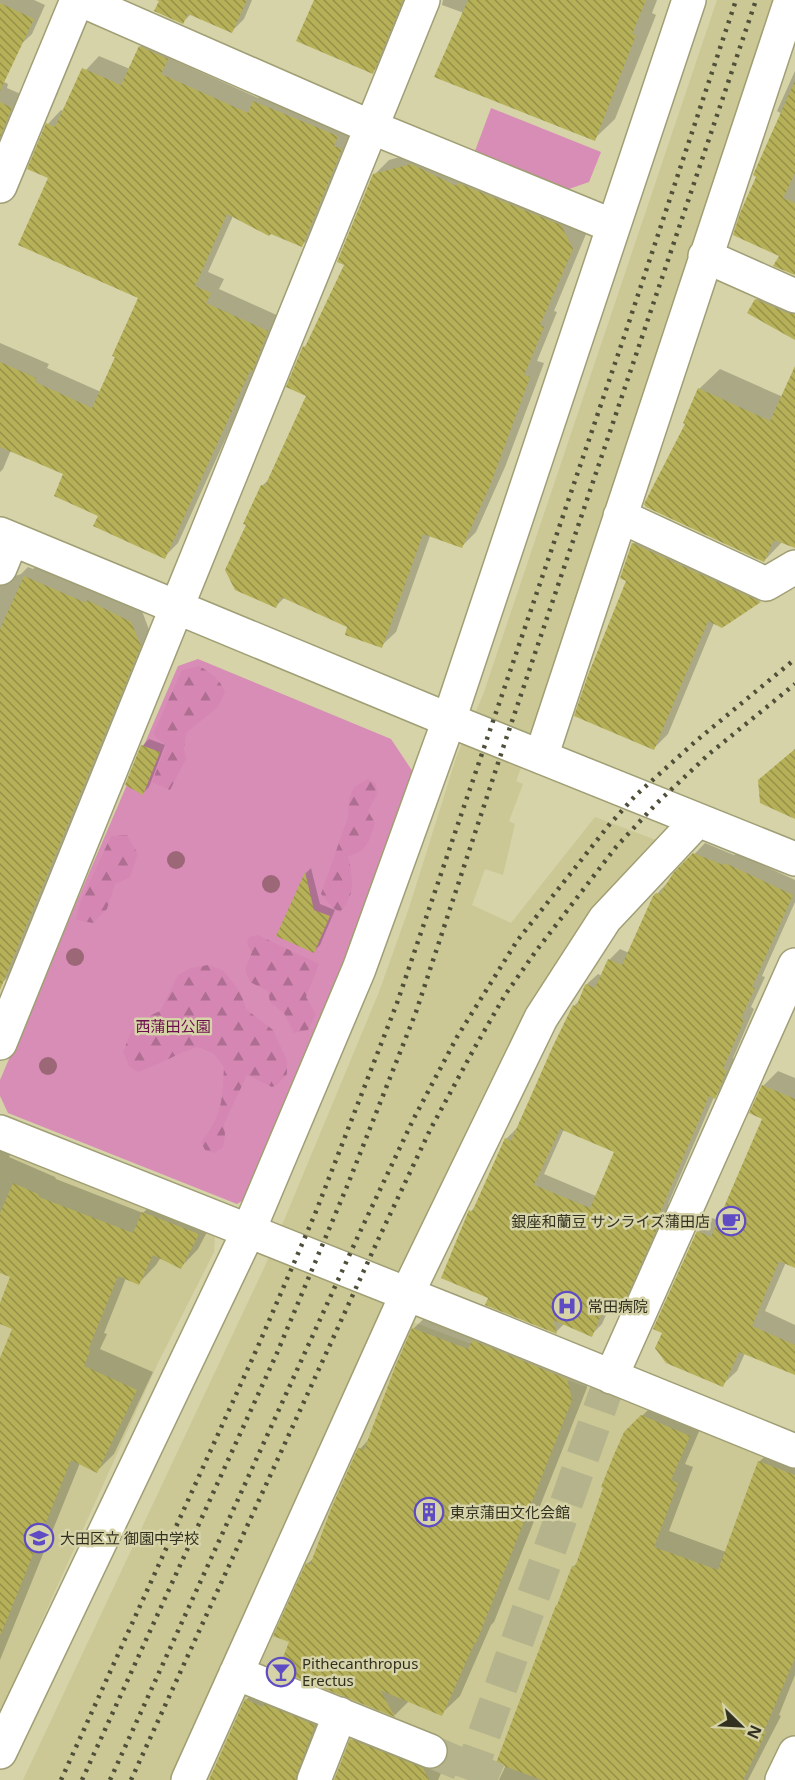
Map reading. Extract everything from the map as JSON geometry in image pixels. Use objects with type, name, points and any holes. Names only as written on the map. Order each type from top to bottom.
[{"type":"street","points":[[0,186],[79,0],[371,128],[613,226]]},
{"type":"street","points":[[0,1043],[423,0]]},
{"type":"street","points":[[0,1752],[248,1232],[359,969],[449,720],[689,0]]},
{"type":"street","points":[[540,757],[791,0]]},
{"type":"street","points":[[705,256],[795,296]]},
{"type":"street","points":[[620,516],[766,584],[795,567]]},
{"type":"street","points":[[4,547],[176,607],[795,859]]},
{"type":"street","points":[[188,1780],[407,1294],[541,1018],[605,919],[698,820]]},
{"type":"street","points":[[611,1377],[795,965]]},
{"type":"street","points":[[0,1132],[795,1452]]},
{"type":"street","points":[[236,1673],[430,1750]]},
{"type":"street","points":[[314,1780],[339,1714]]},
{"type":"street","points":[[782,1780],[795,1753]]},
{"type":"shaded area","points":[[717,0],[780,0],[540,719],[516,781],[523,784],[509,821],[515,824],[503,875],[485,869],[472,905],[511,923],[595,817],[664,843],[386,1312],[795,1465],[795,1780],[23,1780],[265,1266],[379,992],[409,908],[457,755],[483,695]]},
{"type":"shaded area","name":"大田区立 御園中学校","points":[[0,1148],[215,1235],[214,1252],[158,1363],[0,1713]]},
{"type":"green space","points":[[491,108],[601,152],[589,182],[566,190],[475,151]]},
{"type":"green space","name":"西蒲田公園","points":[[198,659],[391,739],[413,772],[344,980],[252,1195],[237,1204],[8,1113],[0,1096],[0,1080],[178,666]]},
{"type":"green space","points":[[199,666],[221,683],[225,692],[218,707],[186,733],[184,748],[186,759],[170,790],[152,782],[166,746],[153,734],[182,670]]},
{"type":"green space","points":[[368,779],[376,784],[377,794],[368,811],[375,823],[364,848],[348,856],[351,893],[340,912],[333,908],[321,894],[348,817],[349,799],[354,787]]},
{"type":"green space","points":[[127,835],[138,854],[130,877],[115,884],[107,909],[93,923],[76,920],[80,903],[111,836]]},
{"type":"green space","points":[[258,935],[319,964],[306,997],[316,1014],[308,1030],[294,1033],[284,1013],[270,1002],[268,991],[250,982],[245,969],[252,952],[247,944],[249,937]]},
{"type":"green space","points":[[208,965],[224,971],[240,992],[247,1010],[273,1030],[287,1060],[287,1074],[272,1087],[247,1075],[224,1124],[223,1147],[214,1153],[205,1150],[201,1142],[214,1123],[222,1098],[224,1067],[214,1054],[198,1047],[138,1072],[129,1066],[123,1052],[132,1030],[145,1018],[160,1011],[178,975],[191,968]]},
{"type":"building","points":[[156,0],[247,0],[232,33],[188,14],[183,24],[154,11],[159,1]]},
{"type":"building","points":[[314,0],[403,0],[373,74],[296,41]]},
{"type":"building","points":[[468,0],[646,0],[632,34],[636,35],[595,141],[434,77]]},
{"type":"building","points":[[0,3],[34,19],[0,91]]},
{"type":"building","points":[[139,46],[168,59],[161,74],[248,113],[253,101],[338,136],[334,146],[342,149],[302,247],[271,234],[269,236],[227,214],[195,286],[211,293],[206,303],[268,331],[252,372],[250,371],[165,559],[93,526],[98,516],[54,496],[63,474],[0,447],[0,362],[36,378],[35,382],[92,408],[138,298],[18,245],[48,178],[27,169],[46,123],[55,127],[82,68],[121,85]]},
{"type":"building","points":[[795,81],[795,173],[783,198],[795,203],[795,275],[773,266],[779,256],[733,235],[756,177],[753,175]]},
{"type":"building","points":[[0,102],[12,108],[0,137]]},
{"type":"building","points":[[411,164],[457,186],[458,183],[561,225],[573,249],[540,325],[544,327],[524,375],[530,377],[491,483],[462,548],[423,534],[382,648],[345,635],[347,627],[281,597],[276,608],[235,590],[225,570],[261,485],[265,486],[306,396],[286,387],[303,346],[305,347],[344,265],[337,262],[373,174]]},
{"type":"building","points":[[755,299],[787,313],[795,314],[795,340],[747,313]]},
{"type":"building","points":[[795,366],[795,548],[774,540],[764,562],[646,507],[644,504],[685,424],[683,423],[698,388],[770,421]]},
{"type":"building","points":[[632,543],[761,602],[722,628],[708,621],[654,750],[574,716],[626,581],[620,578]]},
{"type":"building","points":[[24,576],[86,603],[87,600],[131,622],[141,646],[0,990],[0,629]]},
{"type":"building","points":[[141,745],[160,752],[143,795],[125,785]]},
{"type":"building","points":[[795,749],[795,819],[760,803],[758,780]]},
{"type":"building","points":[[693,853],[723,865],[725,863],[793,895],[752,987],[755,988],[741,1018],[744,1020],[723,1069],[727,1070],[715,1099],[709,1096],[659,1215],[662,1217],[619,1314],[604,1308],[592,1337],[553,1320],[557,1334],[485,1305],[488,1298],[441,1278],[469,1210],[472,1212],[505,1138],[511,1141],[573,1005],[576,1007],[586,984],[595,988],[608,959],[622,965],[653,896],[656,893],[660,894],[674,872]],"holes":[[[560,1129],[614,1152],[590,1208],[534,1185]]]},
{"type":"building","points":[[305,872],[314,910],[330,916],[314,953],[276,936]]},
{"type":"building","points":[[762,1085],[795,1099],[795,1268],[779,1261],[752,1326],[795,1345],[795,1375],[739,1352],[723,1387],[666,1363],[655,1348],[662,1333],[653,1329],[697,1231],[711,1237],[762,1119],[749,1113]]},
{"type":"building","name":"大田区立 御園中学校","points":[[13,1183],[38,1194],[39,1197],[133,1233],[142,1212],[199,1234],[181,1269],[153,1255],[139,1285],[118,1276],[88,1350],[90,1351],[84,1366],[137,1390],[97,1473],[71,1460],[0,1634],[0,1358],[12,1329],[0,1324],[0,1303],[10,1277],[0,1273],[0,1213]]},
{"type":"building","points":[[412,1328],[468,1349],[472,1340],[567,1379],[572,1400],[476,1643],[442,1716],[380,1690],[395,1717],[278,1670],[289,1642],[273,1636],[306,1563],[310,1565],[331,1509],[358,1448],[364,1450]]},
{"type":"building","points":[[641,1415],[690,1436],[671,1480],[678,1483],[654,1547],[718,1570],[758,1461],[795,1475],[795,1658],[764,1731],[766,1732],[743,1780],[542,1780],[496,1763],[556,1605],[572,1566],[575,1567],[613,1457],[624,1432]]},
{"type":"building","points":[[245,1699],[263,1707],[264,1704],[315,1725],[296,1780],[209,1780]]},
{"type":"building","points":[[350,1739],[423,1768],[429,1780],[334,1780]]},
{"type":"tunnel","points":[[468,1780],[611,1377]]},
{"type":"tunnel","points":[[430,1751],[498,1780]]},
{"type":"railway","points":[[61,1780],[259,1344],[315,1214],[397,1003],[736,0]]},
{"type":"railway","points":[[82,1780],[277,1353],[348,1184],[416,1012],[756,0]]},
{"type":"railway","points":[[110,1780],[359,1234],[413,1120],[457,1037],[517,941],[609,825],[636,795],[696,741],[795,659]]},
{"type":"railway","points":[[131,1780],[430,1130],[505,995],[616,847],[657,803],[709,754],[795,684]]},
{"type":"place","name":"銀座和蘭豆 サンライズ蒲田店","points":[[731,1221]]},
{"type":"place","name":"常田病院","points":[[567,1306]]},
{"type":"place","name":"東京蒲田文化会館","points":[[429,1512]]},
{"type":"place","name":"大田区立 御園中学校","points":[[39,1538]]},
{"type":"place","name":"Pithecanthropus Erectus","points":[[281,1672]]}]
